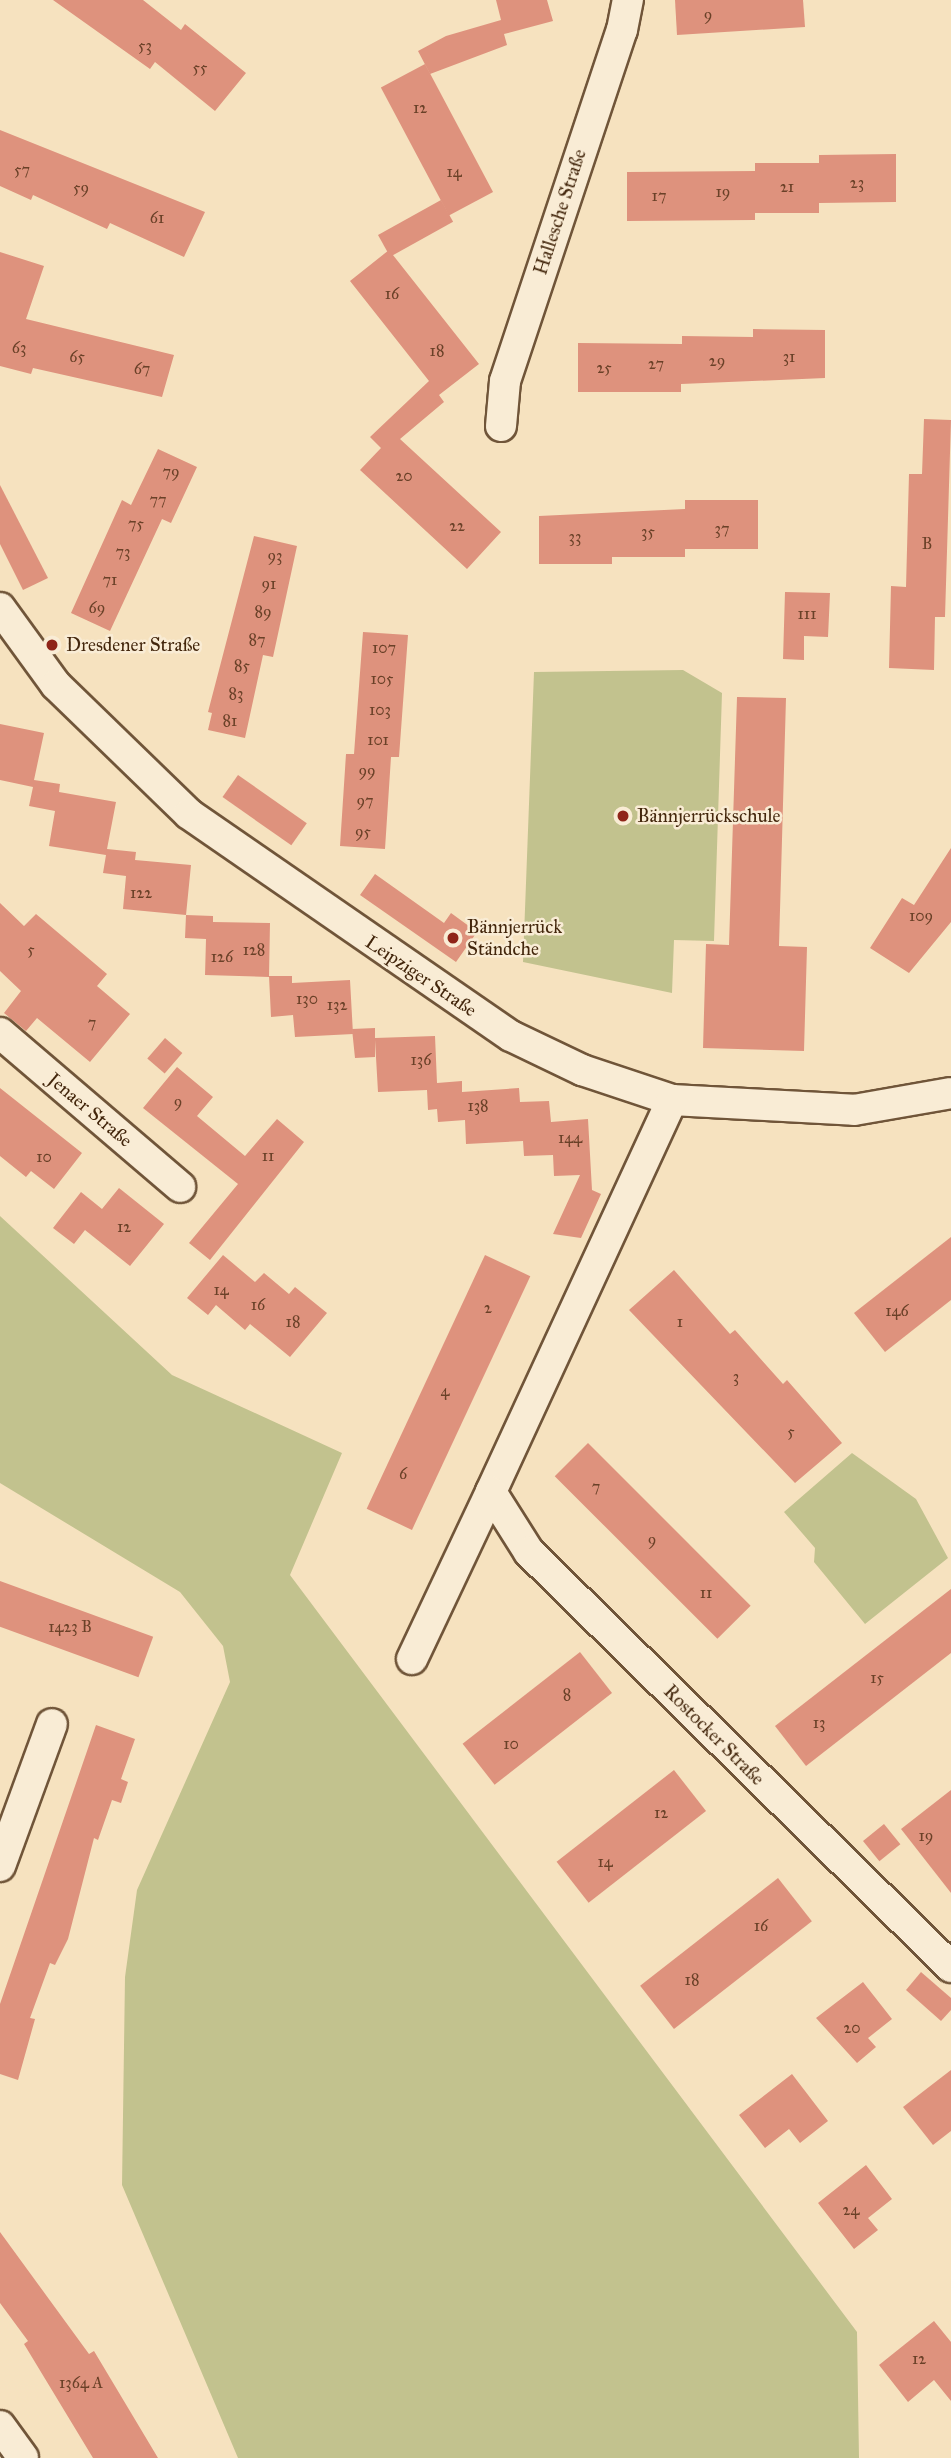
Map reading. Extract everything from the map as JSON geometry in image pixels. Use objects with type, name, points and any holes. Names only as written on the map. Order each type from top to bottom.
[{"type":"street","name":"Hallesche Straße","points":[[500,426],[505,381],[622,30],[628,0]]},
{"type":"street","name":"Leipziger Straße","points":[[0,608],[56,685],[190,814],[511,1036],[582,1070],[672,1100],[854,1110],[951,1093]]},
{"type":"street","name":"Jenaer Straße","points":[[0,1033],[180,1186]]},
{"type":"street","points":[[412,1660],[672,1100]]},
{"type":"street","name":"Rostocker Straße","points":[[491,1492],[529,1552],[951,1967]]},
{"type":"street","points":[[0,1866],[52,1724]]},
{"type":"street","points":[[0,2426],[23,2458]]},
{"type":"green space","name":"Bännjerrückschule","points":[[683,670],[722,693],[714,941],[674,940],[672,993],[523,962],[534,672]]},
{"type":"green space","points":[[0,1216],[172,1375],[342,1453],[290,1575],[857,2332],[859,2458],[238,2458],[122,2185],[125,1977],[137,1890],[230,1682],[223,1646],[180,1592],[0,1483]]},
{"type":"green space","points":[[852,1453],[916,1499],[948,1558],[865,1624],[814,1562],[815,1548],[784,1512]]},
{"type":"building","points":[[53,0],[143,0],[181,30],[185,24],[246,73],[215,111],[155,62],[150,69]]},
{"type":"building","points":[[496,0],[547,0],[553,21],[504,34],[507,45],[430,74],[418,51],[446,36],[501,20]]},
{"type":"building","points":[[675,0],[803,0],[805,27],[677,35]]},
{"type":"building","points":[[425,64],[493,192],[449,216],[381,87]]},
{"type":"building","points":[[0,130],[205,212],[184,257],[110,223],[107,229],[33,195],[31,200],[0,186]]},
{"type":"building","points":[[896,154],[896,202],[819,203],[819,213],[755,213],[755,220],[627,221],[627,172],[755,171],[755,163],[819,163],[819,155]]},
{"type":"building","points":[[441,200],[453,222],[390,257],[378,235]]},
{"type":"building","points":[[389,250],[479,364],[439,395],[444,402],[400,439],[501,532],[467,569],[360,470],[381,448],[370,437],[429,381],[350,281]]},
{"type":"building","points":[[0,252],[44,266],[26,319],[174,355],[162,397],[33,368],[31,374],[0,366]]},
{"type":"building","points":[[753,329],[825,330],[825,378],[681,384],[681,392],[578,392],[578,343],[682,344],[682,336],[753,337]]},
{"type":"building","points":[[924,419],[951,420],[945,617],[935,617],[934,670],[889,668],[891,586],[906,587],[909,474],[922,474]]},
{"type":"building","points":[[158,449],[197,467],[171,523],[162,519],[110,631],[71,613],[122,500],[131,505]]},
{"type":"building","points":[[0,485],[48,578],[23,590],[0,544]]},
{"type":"building","points":[[685,500],[758,500],[758,549],[685,549],[685,557],[612,557],[612,564],[539,564],[539,516],[685,509]]},
{"type":"building","points":[[254,536],[297,546],[273,657],[263,655],[245,738],[208,730],[212,713],[208,712]]},
{"type":"building","points":[[785,592],[830,593],[828,637],[804,636],[804,660],[783,659]]},
{"type":"building","points":[[363,632],[408,635],[399,757],[391,757],[385,849],[340,846],[346,754],[354,754]]},
{"type":"building","points":[[737,697],[786,698],[779,946],[807,947],[804,1051],[703,1048],[706,944],[729,945]]},
{"type":"building","points":[[0,724],[44,733],[34,780],[60,784],[59,792],[116,802],[107,849],[136,852],[135,860],[191,865],[186,915],[123,909],[126,876],[103,873],[106,855],[49,846],[55,811],[29,806],[33,787],[0,780]]},
{"type":"building","points":[[238,775],[307,823],[291,845],[223,797]]},
{"type":"building","points":[[951,848],[951,922],[909,973],[870,948],[902,898],[914,905]]},
{"type":"building","points":[[375,874],[444,923],[451,913],[477,932],[456,962],[360,895]]},
{"type":"building","points":[[0,903],[24,926],[36,914],[107,974],[97,986],[130,1014],[90,1062],[37,1018],[26,1031],[4,1013],[21,991],[0,971]]},
{"type":"building","points":[[186,915],[213,916],[213,922],[270,923],[269,977],[205,975],[206,939],[185,938]]},
{"type":"building","points":[[269,976],[292,976],[292,983],[350,980],[353,1034],[295,1037],[293,1015],[271,1017]]},
{"type":"building","points":[[375,1028],[375,1038],[435,1036],[437,1083],[462,1081],[462,1092],[519,1088],[520,1102],[549,1101],[551,1122],[588,1119],[592,1190],[601,1194],[581,1238],[553,1234],[580,1175],[554,1176],[553,1155],[524,1156],[523,1141],[466,1144],[465,1120],[438,1122],[437,1109],[428,1110],[427,1090],[378,1092],[375,1040],[375,1057],[355,1058],[352,1029]]},
{"type":"building","points":[[165,1038],[182,1053],[165,1073],[147,1058]]},
{"type":"building","points":[[177,1067],[213,1097],[197,1116],[245,1156],[277,1119],[304,1142],[210,1260],[189,1243],[238,1184],[143,1108]]},
{"type":"building","points":[[0,1088],[82,1153],[54,1189],[31,1171],[26,1177],[0,1156]]},
{"type":"building","points":[[119,1188],[164,1224],[130,1266],[85,1230],[74,1244],[53,1228],[81,1192],[102,1209]]},
{"type":"building","points":[[951,1237],[951,1300],[885,1352],[854,1313]]},
{"type":"building","points":[[223,1255],[255,1282],[264,1273],[289,1294],[295,1287],[327,1313],[290,1357],[250,1324],[245,1330],[216,1305],[208,1315],[187,1298]]},
{"type":"building","points":[[485,1255],[530,1276],[412,1530],[367,1509]]},
{"type":"building","points":[[674,1270],[730,1334],[735,1330],[783,1384],[787,1380],[842,1443],[795,1483],[629,1310]]},
{"type":"building","points":[[588,1443],[751,1606],[717,1639],[555,1476]]},
{"type":"building","points":[[0,1581],[153,1637],[138,1677],[0,1627]]},
{"type":"building","points":[[951,1589],[951,1653],[806,1766],[775,1726]]},
{"type":"building","points":[[580,1652],[612,1693],[495,1785],[463,1744]]},
{"type":"building","points":[[96,1725],[135,1739],[121,1779],[128,1782],[121,1803],[112,1800],[98,1840],[94,1838],[68,1939],[55,1965],[50,1963],[30,2018],[35,2019],[18,2080],[0,2074],[0,2004]]},
{"type":"building","points":[[674,1770],[706,1811],[589,1903],[557,1862]]},
{"type":"building","points":[[951,1790],[951,1893],[901,1829]]},
{"type":"building","points":[[884,1824],[900,1844],[879,1861],[863,1841]]},
{"type":"building","points":[[778,1878],[812,1921],[674,2029],[640,1986]]},
{"type":"building","points":[[921,1972],[951,1998],[951,2010],[941,2021],[906,1990]]},
{"type":"building","points":[[863,1982],[892,2019],[868,2038],[876,2047],[857,2063],[816,2018]]},
{"type":"building","points":[[951,2070],[951,2131],[933,2145],[903,2107]]},
{"type":"building","points":[[792,2074],[828,2121],[800,2143],[789,2129],[765,2148],[739,2115]]},
{"type":"building","points":[[866,2165],[892,2199],[868,2218],[878,2230],[854,2249],[818,2203]]},
{"type":"building","points":[[0,2232],[89,2354],[94,2351],[158,2458],[93,2458],[24,2344],[28,2341],[0,2303]]},
{"type":"building","points":[[934,2321],[951,2342],[951,2401],[934,2380],[908,2402],[879,2365]]},
{"type":"place","name":"Dresdener Straße","points":[[52,645]]},
{"type":"place","name":"Bännjerrückschule","points":[[623,816]]},
{"type":"place","name":"Bännjerrück Ständche","points":[[453,938]]}]
